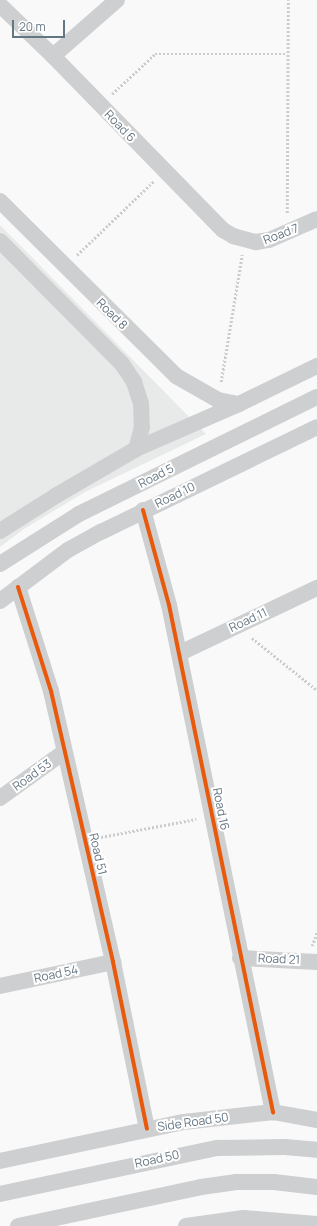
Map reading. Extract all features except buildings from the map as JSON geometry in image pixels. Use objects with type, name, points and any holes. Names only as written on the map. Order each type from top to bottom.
[{"type":"street","points":[[53,56],[117,0]]},
{"type":"street","name":"Road 6","points":[[0,5],[53,56],[223,230],[244,240]]},
{"type":"street","name":"Road 8","points":[[0,201],[162,364],[196,389],[218,400],[239,404]]},
{"type":"street","name":"Road 7","points":[[244,240],[263,242],[317,219]]},
{"type":"street","points":[[0,241],[122,364],[134,382],[141,404],[142,427],[136,450]]},
{"type":"street","points":[[0,531],[57,494],[136,450],[239,404],[317,366]]},
{"type":"street","name":"Road 5","points":[[0,564],[79,514],[317,397]]},
{"type":"street","name":"Road 10","points":[[0,601],[68,550],[143,510],[317,427]]},
{"type":"street","name":"Road 16","points":[[143,510],[158,557],[180,653],[240,958],[273,1112]]},
{"type":"street","name":"Road 51","points":[[18,586],[41,654],[113,962],[146,1128]]},
{"type":"street","name":"Road 11","points":[[180,653],[317,588]]},
{"type":"street","name":"Road 53","points":[[0,798],[64,752]]},
{"type":"street","name":"Road 21","points":[[240,958],[317,962]]},
{"type":"street","name":"Road 54","points":[[0,986],[113,962]]},
{"type":"street","name":"Side Road 50","points":[[0,1161],[146,1128],[273,1112],[317,1120]]},
{"type":"street","name":"Road 50","points":[[0,1194],[217,1148],[272,1146],[317,1150]]},
{"type":"street","points":[[18,1226],[201,1187],[237,1182],[274,1182],[317,1187]]},
{"type":"street","points":[[186,1226],[243,1218],[317,1224]]},
{"type":"path","points":[[287,233],[288,0]]},
{"type":"path","points":[[101,105],[155,54],[287,54]]},
{"type":"path","points":[[65,267],[164,171]]},
{"type":"path","points":[[218,400],[244,240]]},
{"type":"path","points":[[236,626],[317,690]]},
{"type":"path","points":[[85,841],[212,816]]},
{"type":"shaded area","points":[[0,225],[206,434],[85,492],[24,529],[0,547]]},
{"type":"cycle path","points":[[143,510],[169,605],[273,1112]]},
{"type":"cycle path","points":[[18,587],[51,691],[113,962],[147,1129]]}]
